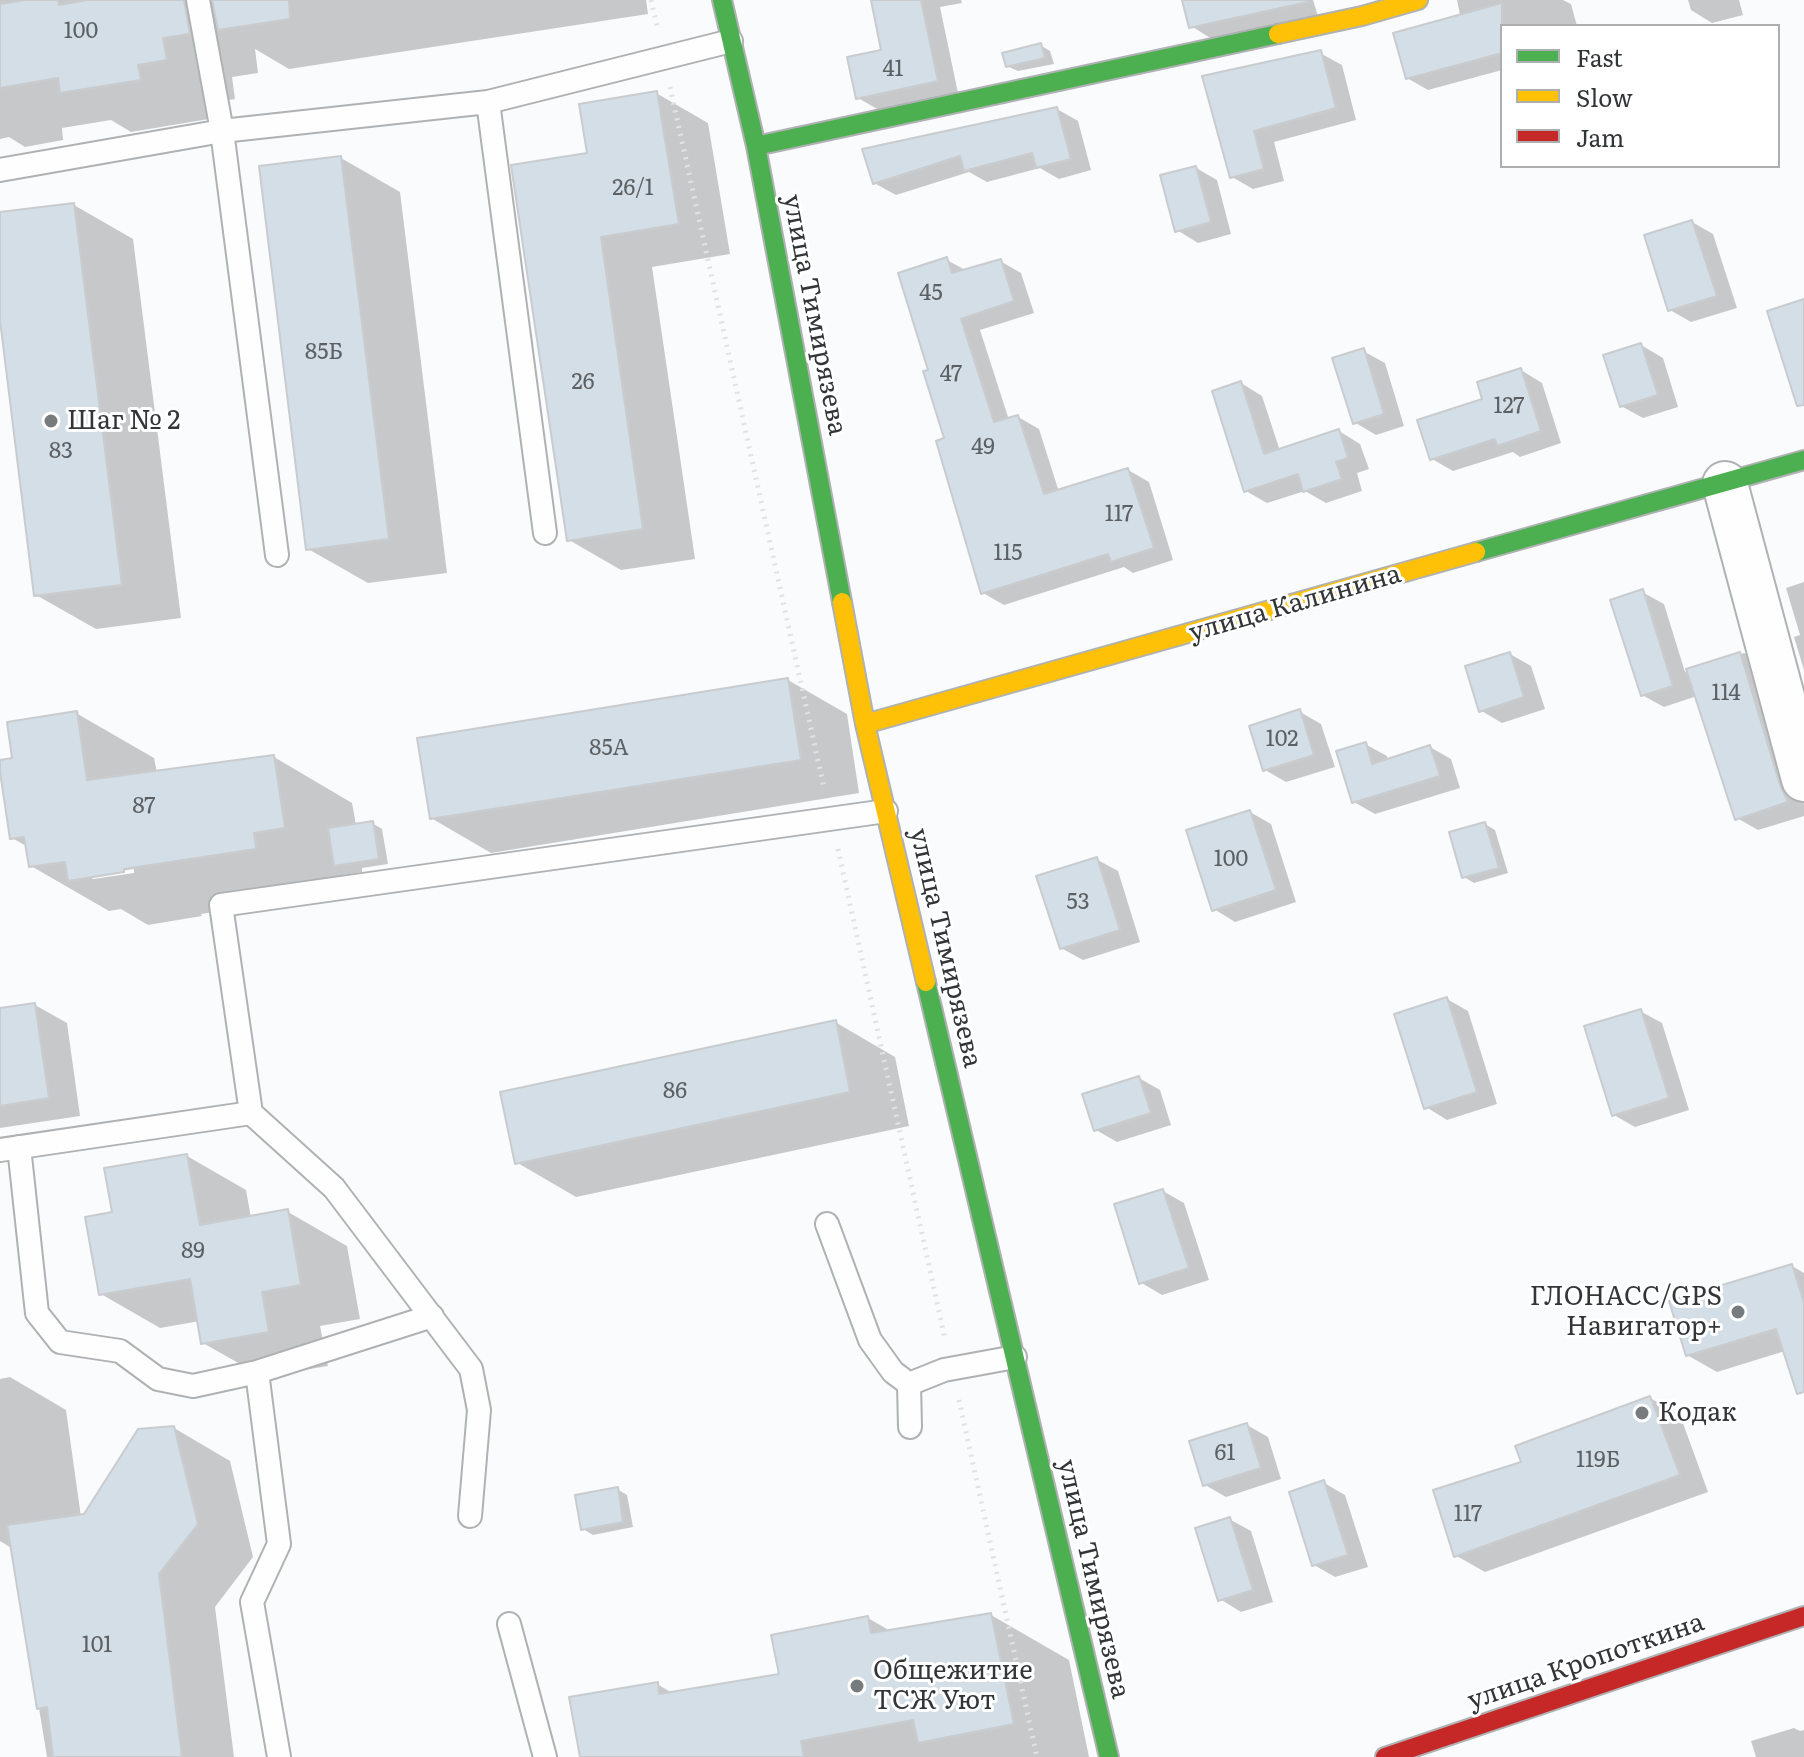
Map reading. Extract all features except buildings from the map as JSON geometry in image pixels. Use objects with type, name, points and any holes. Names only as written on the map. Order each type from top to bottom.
[{"type":"street","name":"улица Тимирязева","points":[[722,0],[756,146],[865,724],[1109,1757]]},
{"type":"street","points":[[756,146],[1362,16],[1418,0]]},
{"type":"street","name":"улица Калинина","points":[[865,724],[1804,460]]},
{"type":"street","points":[[1725,484],[1804,779]]},
{"type":"street","name":"улица Кропоткина","points":[[1385,1757],[1804,1616]]},
{"type":"lane","points":[[198,0],[222,131],[277,555]]},
{"type":"lane","points":[[0,170],[222,131],[488,102],[731,41]]},
{"type":"lane","points":[[488,102],[545,533]]},
{"type":"lane","points":[[470,1516],[479,1410],[471,1369],[334,1188],[251,1113],[221,905],[886,811]]},
{"type":"lane","points":[[251,1113],[10,1148],[37,1313],[60,1342],[120,1351],[158,1379],[193,1386],[257,1372],[432,1316]]},
{"type":"lane","points":[[827,1224],[870,1340],[893,1372],[909,1384]]},
{"type":"lane","points":[[909,1384],[944,1370],[1015,1357]]},
{"type":"lane","points":[[257,1372],[279,1544],[252,1602],[279,1757]]},
{"type":"lane","points":[[909,1384],[910,1427]]},
{"type":"lane","points":[[509,1624],[545,1757]]},
{"type":"path","points":[[651,0],[946,1342]]},
{"type":"path","points":[[956,1388],[1037,1757]]},
{"type":"traffic: fast","points":[[722,0],[756,146],[842,602]]},
{"type":"traffic: fast","points":[[756,146],[1278,34]]},
{"type":"traffic: fast","points":[[1476,552],[1804,460]]},
{"type":"traffic: fast","points":[[926,982],[1109,1757]]},
{"type":"traffic: slow","points":[[1278,34],[1418,0]]},
{"type":"traffic: slow","points":[[865,724],[1476,552]]},
{"type":"traffic: slow","points":[[842,602],[865,724],[926,982]]},
{"type":"traffic: jam","points":[[1385,1757],[1804,1616]]},
{"type":"place","name":"Шаг № 2","points":[[51,421]]},
{"type":"place","name":"ГЛОНАСС/GPS Навигатор+","points":[[1738,1312]]},
{"type":"place","name":"Кодак","points":[[1642,1413]]},
{"type":"place","name":"Общежитие ТСЖ Уют","points":[[857,1686]]}]
